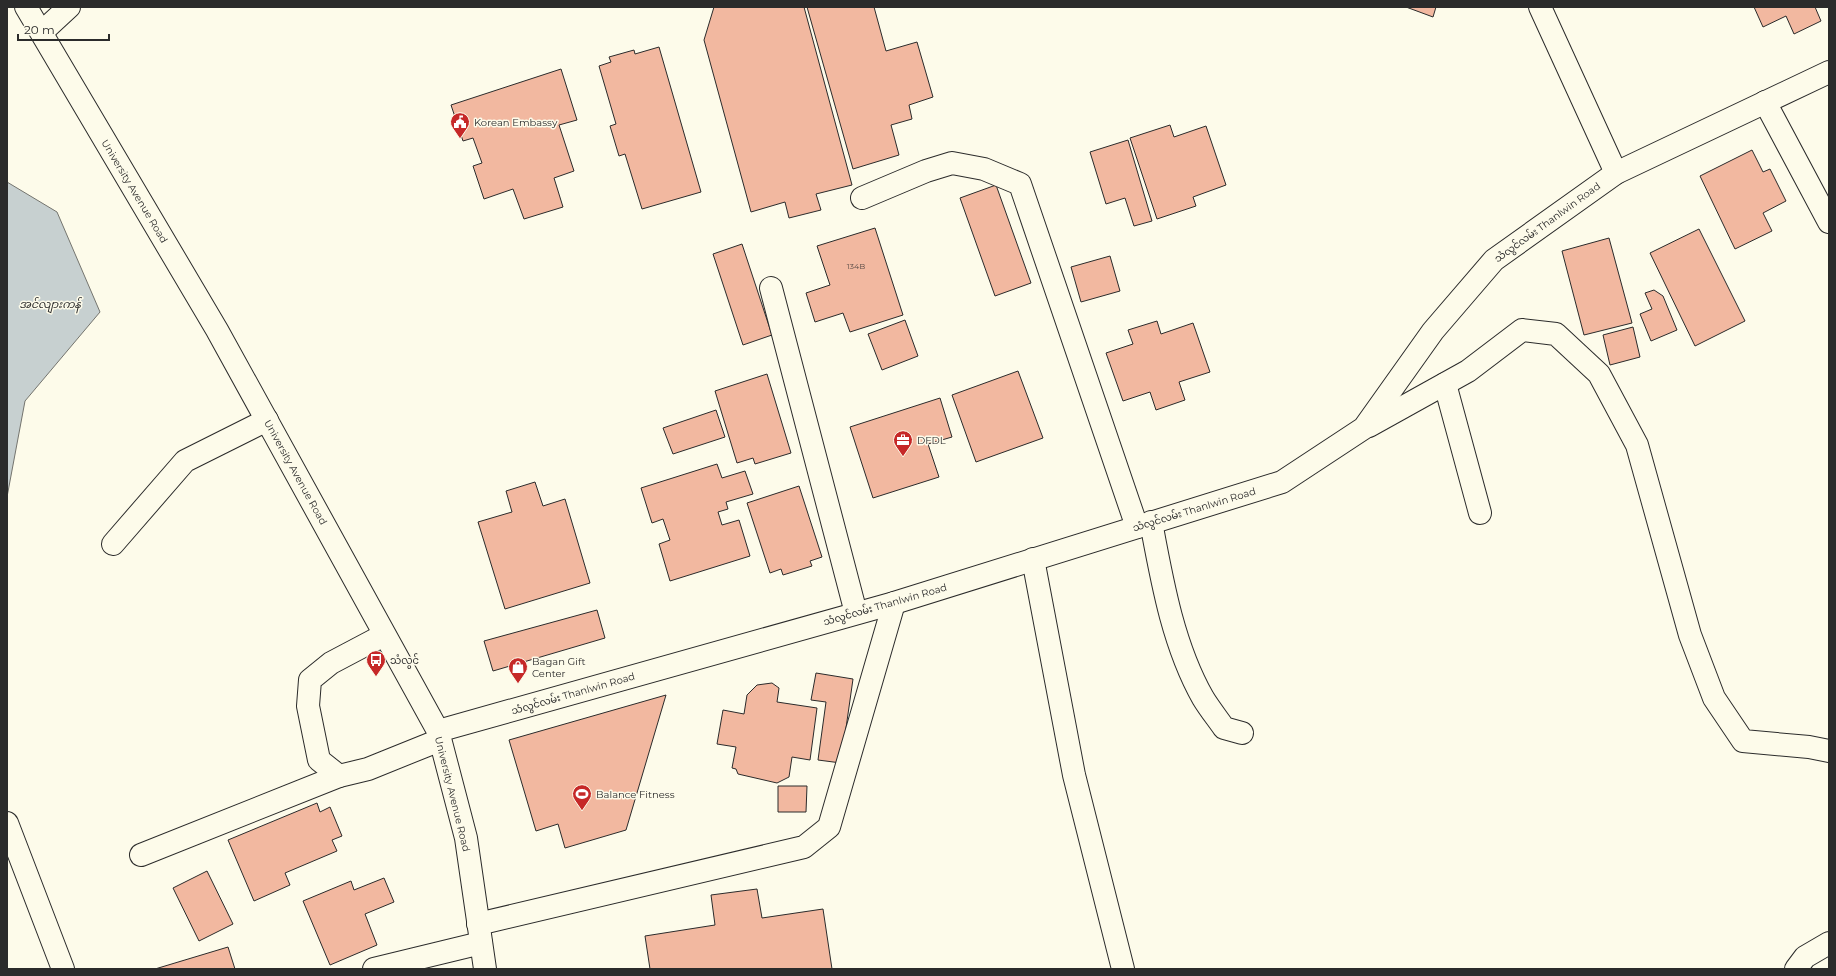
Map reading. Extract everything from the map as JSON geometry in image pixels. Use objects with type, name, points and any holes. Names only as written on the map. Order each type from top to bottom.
[{"type":"street","name":"University Avenue Road","points":[[26,7],[217,330],[439,736],[466,838],[485,969]]},
{"type":"street","points":[[42,32],[69,7]]},
{"type":"street","points":[[1540,7],[1616,173]]},
{"type":"street","name":"သံလွင်လမ်း Thanlwin Road","points":[[141,855],[339,776],[368,769],[439,736],[894,603],[1282,482],[1364,428],[1434,331],[1494,260],[1616,173],[1829,72]]},
{"type":"street","points":[[1765,102],[1829,222]]},
{"type":"street","points":[[862,198],[926,171],[952,163],[984,170],[1020,184],[1144,525],[1161,576],[1181,649],[1203,698],[1224,728],[1242,733]]},
{"type":"street","points":[[771,288],[856,613]]},
{"type":"street","points":[[1364,428],[1468,371],[1522,330],[1556,334],[1599,374],[1637,445],[1690,635],[1714,698],[1743,741],[1809,747],[1829,751]]},
{"type":"street","points":[[1445,384],[1480,513]]},
{"type":"street","points":[[113,544],[185,461],[267,420]]},
{"type":"street","points":[[1033,559],[1074,775],[1123,969]]},
{"type":"street","points":[[374,969],[480,934],[804,847],[829,827],[894,603]]},
{"type":"street","points":[[339,776],[319,760],[308,706],[310,680],[331,663],[384,635]]},
{"type":"street","points":[[7,823],[63,969]]},
{"type":"street","points":[[1796,969],[1805,957],[1829,943]]},
{"type":"water","name":"အင်လျားကန်","points":[[7,182],[57,212],[100,312],[25,401],[7,497]]},
{"type":"building","points":[[714,7],[804,7],[852,185],[816,194],[821,210],[789,218],[785,202],[751,212],[704,40]]},
{"type":"building","points":[[807,7],[874,7],[886,51],[917,42],[933,97],[909,105],[912,119],[891,125],[899,155],[853,169]]},
{"type":"building","points":[[1406,7],[1436,7],[1433,17]]},
{"type":"building","points":[[1754,7],[1815,7],[1821,21],[1794,34],[1786,16],[1763,27]]},
{"type":"building","points":[[659,47],[701,192],[642,209],[625,154],[619,156],[610,126],[616,124],[599,66],[611,62],[609,57],[634,50],[635,54]]},
{"type":"building","points":[[561,69],[577,120],[559,125],[574,171],[554,178],[563,207],[524,219],[513,189],[484,199],[473,166],[482,163],[473,138],[463,141],[451,105]]},
{"type":"building","points":[[1170,125],[1174,137],[1206,126],[1226,185],[1193,197],[1196,206],[1157,219],[1130,138]]},
{"type":"building","points":[[1128,140],[1152,221],[1134,226],[1125,198],[1106,204],[1090,152]]},
{"type":"building","points":[[1752,150],[1763,172],[1770,169],[1786,201],[1763,213],[1772,231],[1735,249],[1700,176]]},
{"type":"building","points":[[996,185],[1031,283],[995,296],[960,198]]},
{"type":"building","points":[[875,228],[903,315],[850,332],[843,313],[815,322],[806,293],[830,285],[817,246]]},
{"type":"building","points":[[1699,229],[1745,321],[1695,346],[1650,253]]},
{"type":"building","points":[[1609,238],[1632,323],[1584,335],[1562,251]]},
{"type":"building","points":[[742,244],[772,335],[743,345],[713,254]]},
{"type":"building","points":[[1110,256],[1120,291],[1081,302],[1071,267]]},
{"type":"building","points":[[1654,290],[1663,296],[1677,330],[1651,341],[1640,314],[1652,309],[1645,293]]},
{"type":"building","points":[[905,320],[918,356],[882,370],[868,334]]},
{"type":"building","points":[[1157,321],[1161,334],[1193,323],[1210,372],[1179,382],[1185,400],[1156,410],[1150,392],[1123,401],[1106,353],[1133,344],[1128,330]]},
{"type":"building","points":[[1633,327],[1640,357],[1610,365],[1603,335]]},
{"type":"building","points":[[1018,371],[1043,438],[976,462],[952,395]]},
{"type":"building","points":[[767,374],[791,453],[755,464],[753,458],[737,463],[715,391]]},
{"type":"building","points":[[940,398],[952,437],[928,444],[939,477],[873,498],[850,427]]},
{"type":"building","points":[[716,410],[725,437],[673,454],[663,428]]},
{"type":"building","points":[[717,464],[722,478],[745,471],[753,494],[726,502],[728,509],[718,512],[722,525],[739,520],[750,556],[670,581],[659,544],[670,540],[663,519],[652,523],[641,488]]},
{"type":"building","points":[[535,482],[543,506],[565,499],[590,583],[505,609],[478,522],[512,512],[506,491]]},
{"type":"building","points":[[799,486],[822,557],[810,561],[812,566],[783,575],[781,569],[770,573],[747,503]]},
{"type":"building","points":[[597,610],[605,638],[493,671],[484,641]]},
{"type":"building","points":[[816,673],[853,679],[841,763],[818,760],[826,702],[811,700]]},
{"type":"building","points":[[772,683],[779,688],[777,702],[817,708],[810,760],[792,757],[789,777],[777,783],[738,774],[736,769],[732,768],[736,747],[717,744],[723,710],[744,714],[747,695],[757,685]]},
{"type":"building","points":[[666,695],[626,830],[565,848],[558,824],[536,831],[509,740]]},
{"type":"building","points":[[778,786],[807,786],[806,812],[778,812]]},
{"type":"building","points":[[317,803],[320,812],[330,807],[342,836],[332,840],[337,851],[285,873],[290,885],[254,901],[228,840]]},
{"type":"building","points":[[207,871],[233,924],[199,941],[173,888]]},
{"type":"building","points":[[384,878],[394,902],[365,914],[377,945],[330,965],[303,901],[351,881],[354,890]]},
{"type":"building","points":[[757,889],[762,918],[823,909],[832,969],[650,969],[645,936],[715,925],[711,895]]},
{"type":"building","points":[[228,947],[235,969],[155,969]]},
{"type":"place","name":"Korean Embassy","points":[[460,139]]},
{"type":"place","name":"DFDL","points":[[903,457]]},
{"type":"place","name":"သံလွင်","points":[[376,677]]},
{"type":"place","name":"Bagan Gift Center","points":[[518,684]]},
{"type":"place","name":"Balance Fitness","points":[[582,811]]}]
